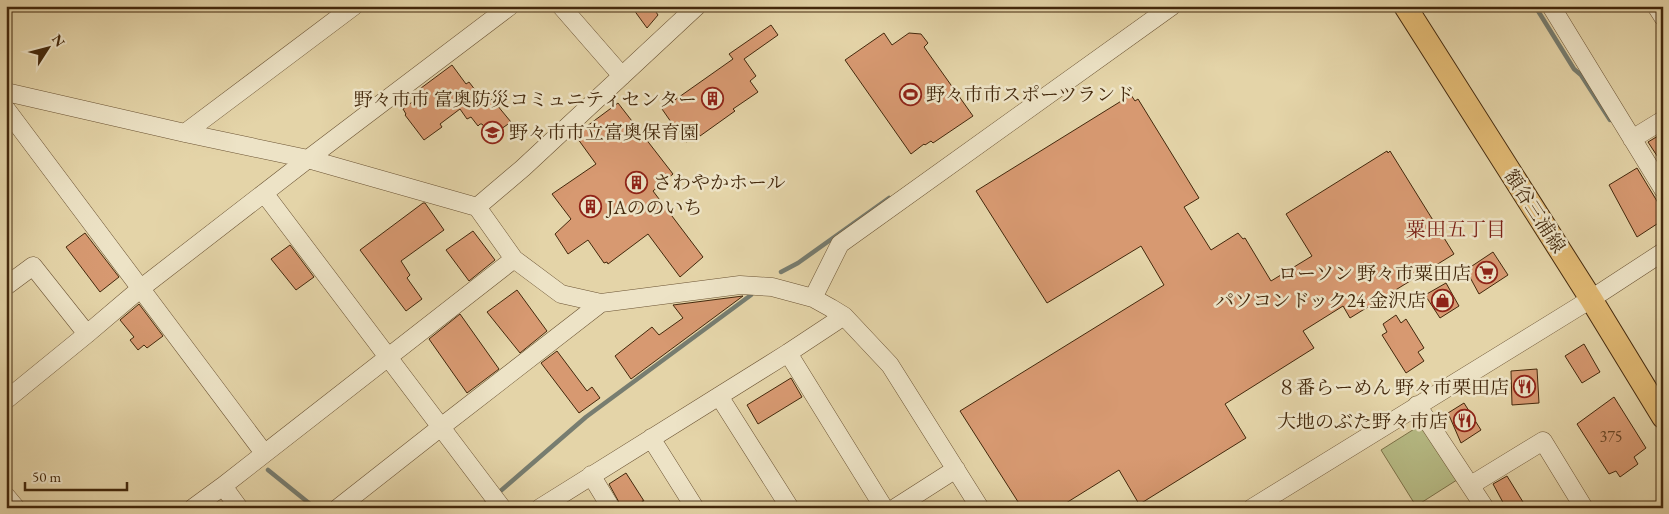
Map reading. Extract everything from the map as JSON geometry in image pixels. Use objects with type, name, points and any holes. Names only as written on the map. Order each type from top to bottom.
[{"type":"main road","name":"額谷三浦線","points":[[1405,6],[1591,299],[1663,417]]},
{"type":"street","points":[[185,133],[354,6]]},
{"type":"street","points":[[6,400],[140,289],[308,158],[510,6]]},
{"type":"street","points":[[561,6],[622,76]]},
{"type":"street","points":[[477,206],[523,168],[696,6]]},
{"type":"street","points":[[813,298],[840,244],[1172,6]]},
{"type":"street","points":[[1551,6],[1663,189]]},
{"type":"street","points":[[1656,6],[1663,17]]},
{"type":"street","points":[[6,92],[185,133],[308,158],[477,206],[514,259],[561,294],[601,303],[740,285],[772,287],[813,298],[844,316],[890,365],[980,508]]},
{"type":"street","points":[[6,109],[264,453]]},
{"type":"street","points":[[1632,139],[1663,120]]},
{"type":"street","points":[[264,193],[497,501]]},
{"type":"street","points":[[1254,507],[1591,299],[1663,252]]},
{"type":"street","points":[[194,508],[514,259]]},
{"type":"street","points":[[6,286],[33,266],[87,334]]},
{"type":"street","points":[[338,508],[440,426],[601,303]]},
{"type":"street","points":[[540,508],[844,316]]},
{"type":"street","points":[[788,353],[884,508]]},
{"type":"street","points":[[718,396],[790,508]]},
{"type":"street","points":[[1417,405],[1485,508]]},
{"type":"street","points":[[651,438],[695,508]]},
{"type":"street","points":[[1471,485],[1544,441],[1584,508]]},
{"type":"street","points":[[895,508],[956,469]]},
{"type":"street","points":[[591,475],[611,508]]},
{"type":"street","points":[[223,486],[239,508]]},
{"type":"street","points":[[6,496],[16,508]]},
{"type":"green space","points":[[1419,426],[1428,429],[1460,478],[1416,506],[1381,450]]},
{"type":"building","points":[[631,6],[652,6],[658,15],[647,28]]},
{"type":"building","name":"野々市市 富奥防災コミュニティセンター","points":[[771,25],[778,35],[744,59],[756,76],[750,81],[758,92],[733,109],[735,111],[700,136],[699,134],[686,142],[680,131],[678,132],[662,109],[733,59],[729,54]]},
{"type":"building","name":"野々市市スポーツランド","points":[[884,33],[892,45],[909,33],[921,34],[928,43],[924,47],[973,116],[933,143],[931,141],[924,144],[911,154],[845,60]]},
{"type":"building","points":[[452,65],[466,84],[469,82],[486,104],[492,99],[511,122],[494,134],[492,132],[489,133],[482,124],[478,126],[471,117],[467,119],[460,109],[440,124],[442,127],[424,140],[405,115],[403,109],[420,96],[417,91]]},
{"type":"building","points":[[1131,95],[1135,101],[1138,99],[1199,198],[1184,207],[1211,250],[1238,233],[1243,239],[1245,238],[1271,281],[1312,256],[1286,214],[1387,151],[1388,153],[1390,151],[1454,254],[1350,318],[1343,306],[1303,331],[1314,348],[1225,404],[1246,438],[1143,502],[1139,504],[1119,470],[1058,508],[1022,508],[960,411],[1164,285],[1141,246],[1047,303],[976,191]]},
{"type":"building","points":[[618,103],[673,174],[653,191],[703,257],[680,277],[648,234],[608,264],[607,262],[604,263],[588,240],[568,254],[555,234],[571,219],[552,194],[596,164],[575,135]]},
{"type":"building","points":[[1663,133],[1663,165],[1648,142]]},
{"type":"building","points":[[1637,168],[1663,211],[1663,220],[1637,237],[1609,185]]},
{"type":"building","points":[[425,203],[444,230],[401,261],[410,275],[407,278],[422,299],[406,311],[360,250]]},
{"type":"building","points":[[473,231],[495,260],[469,281],[446,250]]},
{"type":"building","points":[[85,233],[119,277],[100,292],[66,247]]},
{"type":"building","points":[[290,245],[314,277],[296,290],[271,259]]},
{"type":"building","name":"ローソン 野々市粟田店","points":[[1493,252],[1508,275],[1479,294],[1466,270]]},
{"type":"building","name":"パソコンドック24 金沢店","points":[[1446,283],[1459,306],[1440,318],[1425,295]]},
{"type":"building","points":[[517,290],[547,331],[520,353],[487,312]]},
{"type":"building","points":[[743,296],[631,379],[615,356],[652,327],[659,335],[683,318],[673,305]]},
{"type":"building","points":[[139,304],[163,336],[147,348],[144,345],[138,350],[130,340],[134,337],[120,320]]},
{"type":"building","points":[[460,314],[499,369],[467,393],[429,339]]},
{"type":"building","points":[[1396,315],[1401,323],[1406,319],[1424,348],[1418,352],[1424,361],[1406,373],[1382,335],[1387,332],[1383,324]]},
{"type":"building","points":[[1584,344],[1600,372],[1582,383],[1565,356]]},
{"type":"building","points":[[557,351],[587,391],[592,387],[600,398],[579,413],[541,363]]},
{"type":"building","name":"８番らーめん 野々市栗田店","points":[[1537,369],[1539,403],[1512,405],[1511,371]]},
{"type":"building","points":[[791,378],[802,397],[758,424],[747,405]]},
{"type":"building","points":[[1614,397],[1646,448],[1634,457],[1638,464],[1620,477],[1616,471],[1609,474],[1577,424]]},
{"type":"building","name":"大地のぶた野々市店","points":[[1464,403],[1481,430],[1461,443],[1448,413]]},
{"type":"building","points":[[626,473],[644,501],[642,501],[646,508],[622,508],[609,484]]},
{"type":"building","points":[[1507,476],[1523,502],[1513,508],[1506,508],[1493,484]]},
{"type":"waterway","points":[[1535,6],[1574,69],[1581,75],[1610,120]]},
{"type":"waterway","points":[[781,272],[798,263],[889,198]]},
{"type":"waterway","points":[[497,494],[586,417],[751,295]]},
{"type":"waterway","points":[[268,470],[315,508]]},
{"type":"waterway","points":[[480,508],[491,499]]},
{"type":"place","name":"野々市市スポーツランド","points":[[910,94]]},
{"type":"place","name":"野々市市 富奥防災コミュニティセンター","points":[[713,99]]},
{"type":"place","name":"野々市市立富奥保育園","points":[[493,132]]},
{"type":"place","name":"さわやかホール","points":[[637,182]]},
{"type":"place","name":"JAののいち","points":[[591,207]]},
{"type":"place","name":"ローソン 野々市粟田店","points":[[1487,273]]},
{"type":"place","name":"パソコンドック24 金沢店","points":[[1442,300]]},
{"type":"place","name":"８番らーめん 野々市栗田店","points":[[1525,387]]},
{"type":"place","name":"大地のぶた野々市店","points":[[1464,421]]},
{"type":"district","name":"粟田五丁目","points":[[1456,229]]}]
